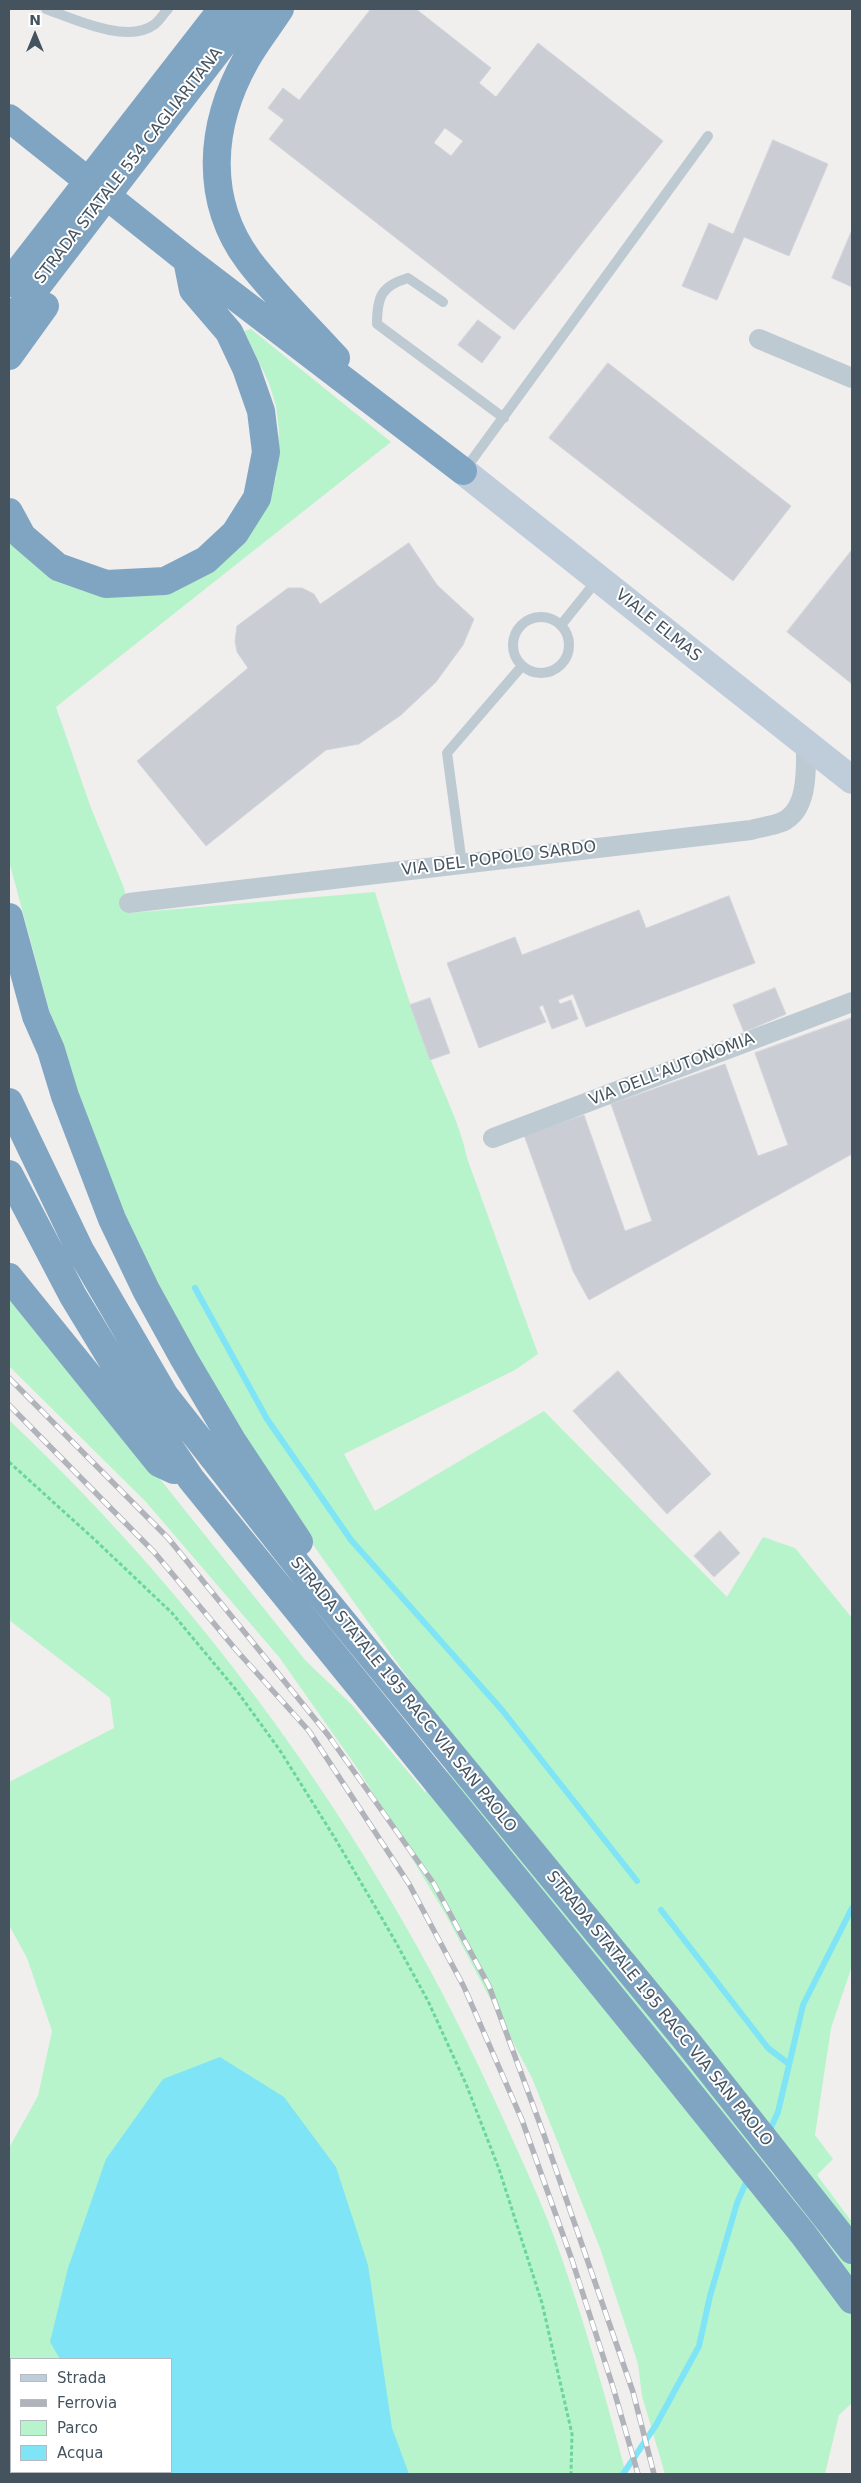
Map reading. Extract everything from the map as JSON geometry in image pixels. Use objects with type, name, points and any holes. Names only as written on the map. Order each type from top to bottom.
[{"type":"highway","name":"STRADA STATALE 554 CAGLIARITANA","points":[[9,283],[222,9]]},
{"type":"highway","name":"STRADA STATALE 554 CAGLIARITANA","points":[[9,323],[250,9]]},
{"type":"highway","points":[[280,9],[246,61],[226,104],[216,150],[216,186],[227,222],[249,260],[376,404]]},
{"type":"highway","points":[[17,135],[80,177],[463,472]]},
{"type":"highway","points":[[9,356],[84,252],[86,221]]},
{"type":"highway","points":[[9,256],[16,248],[44,239]]},
{"type":"highway","points":[[9,512],[22,536],[58,567],[106,584],[165,581],[206,560],[235,533],[257,498],[266,452],[261,411],[246,368],[229,332],[193,290],[187,260]]},
{"type":"highway","points":[[9,917],[36,1016],[51,1050],[65,1096],[112,1219],[146,1290],[189,1367],[233,1442],[304,1548],[313,1585]]},
{"type":"highway","name":"STRADA STATALE 195 RACC VIA SAN PAOLO","points":[[9,1102],[80,1250],[166,1396],[313,1585],[690,2045],[852,2250]]},
{"type":"highway","name":"STRADA STATALE 195 RACC VIA SAN PAOLO","points":[[9,1174],[73,1296],[121,1375],[191,1479],[436,1783],[664,2060],[803,2234],[852,2300]]},
{"type":"highway","points":[[9,1277],[158,1462],[191,1479]]},
{"type":"main road","name":"VIALE ELMAS","points":[[463,472],[852,780]]},
{"type":"street","points":[[759,340],[852,378]]},
{"type":"street","name":"VIA DEL POPOLO SARDO","points":[[129,903],[741,831],[781,822],[792,816],[800,802],[805,781],[806,744]]},
{"type":"street","name":"VIA DELL'AUTONOMIA","points":[[492,1138],[852,1002]]},
{"type":"lane","points":[[46,9],[93,25],[121,32],[139,31],[154,24],[168,9]]},
{"type":"lane","points":[[463,472],[708,136]]},
{"type":"lane","points":[[443,302],[408,278],[399,281],[383,291],[377,304],[377,324],[504,418]]},
{"type":"lane","points":[[561,625],[598,579]]},
{"type":"lane","points":[[536,617],[554,620],[561,625],[569,642],[564,661],[558,668],[540,674],[530,672],[522,666],[516,659],[513,642],[520,626],[536,617]]},
{"type":"lane","points":[[462,864],[447,753],[522,666]]},
{"type":"path","points":[[9,1462],[94,1538],[172,1614],[237,1691],[280,1752],[336,1840],[394,1939],[428,2001],[466,2084],[499,2169],[542,2303],[572,2434],[571,2474]]},
{"type":"green space","points":[[251,329],[391,442],[56,707],[91,808],[124,888],[130,913],[375,892],[415,1017],[456,1120],[467,1158],[538,1354],[515,1370],[344,1454],[375,1511],[544,1411],[727,1597],[763,1537],[795,1548],[852,1618],[852,1966],[831,2028],[815,2135],[833,2159],[817,2175],[852,2222],[852,2403],[839,2415],[825,2474],[665,2474],[642,2396],[638,2364],[600,2248],[532,2078],[446,1915],[360,1772],[279,1657],[146,1502],[9,1366],[9,1291],[306,1661],[351,1704],[425,1792],[468,1753],[418,1692],[279,1497],[203,1374],[112,1196],[59,1047],[9,861],[9,537],[151,590],[265,506],[276,478],[279,431],[276,406],[269,383],[244,331]]},
{"type":"green space","points":[[9,1420],[85,1496],[157,1575],[226,1658],[290,1744],[349,1833],[405,1924],[456,2019],[502,2116],[549,2223],[588,2339],[626,2474],[9,2474],[9,2148],[38,2096],[52,2031],[27,1958],[9,1925],[9,1782],[114,1728],[110,1698],[9,1620]]},
{"type":"water","points":[[220,2057],[284,2097],[336,2167],[368,2265],[392,2428],[409,2474],[144,2474],[172,2473],[172,2358],[59,2358],[50,2342],[68,2268],[106,2159],[163,2079]]},
{"type":"building","points":[[371,9],[416,9],[491,68],[479,83],[496,97],[538,43],[663,141],[514,330],[269,139],[284,120],[268,108],[283,88],[299,100]],"holes":[[[445,128],[463,141],[451,156],[434,143]]]},
{"type":"building","points":[[773,140],[828,164],[789,256],[744,237],[717,300],[682,286],[709,223],[733,234]]},
{"type":"building","points":[[852,230],[852,287],[832,278]]},
{"type":"building","points":[[478,320],[501,337],[482,363],[458,345]]},
{"type":"building","points":[[608,363],[791,506],[733,581],[549,438]]},
{"type":"building","points":[[409,543],[437,585],[474,619],[463,645],[436,682],[401,715],[359,744],[326,750],[206,846],[137,761],[248,668],[237,652],[235,641],[237,626],[288,588],[302,588],[314,594],[320,604]]},
{"type":"building","points":[[852,550],[852,684],[787,632]]},
{"type":"building","points":[[729,896],[755,963],[586,1027],[573,994],[558,1000],[560,1004],[571,1000],[578,1019],[552,1029],[543,1005],[539,1007],[546,1022],[479,1048],[447,963],[515,937],[522,955],[639,910],[646,928]]},
{"type":"building","points":[[775,988],[786,1014],[744,1032],[733,1005]]},
{"type":"building","points":[[430,998],[450,1053],[430,1060],[410,1005]]},
{"type":"building","points":[[852,1018],[852,1154],[589,1300],[573,1271],[524,1135],[584,1115],[625,1231],[652,1221],[611,1104],[725,1064],[758,1156],[788,1145],[755,1053]]},
{"type":"building","points":[[618,1371],[711,1474],[667,1514],[573,1411]]},
{"type":"building","points":[[720,1531],[740,1553],[714,1577],[694,1556]]},
{"type":"waterway","points":[[195,1288],[267,1419],[351,1540],[502,1710],[637,1881]]},
{"type":"waterway","points":[[769,2132],[778,2112],[803,2005],[852,1908]]},
{"type":"waterway","points":[[661,1910],[768,2048],[789,2064]]},
{"type":"waterway","points":[[623,2474],[656,2425],[699,2346],[710,2296],[737,2203],[748,2178]]},
{"type":"railway","points":[[9,1378],[168,1538],[328,1735],[434,1884],[489,1986],[544,2135],[633,2392],[654,2474]]},
{"type":"railway","points":[[9,1405],[154,1552],[237,1651],[309,1731],[409,1884],[464,1987],[522,2120],[572,2260],[613,2387],[638,2474]]}]
